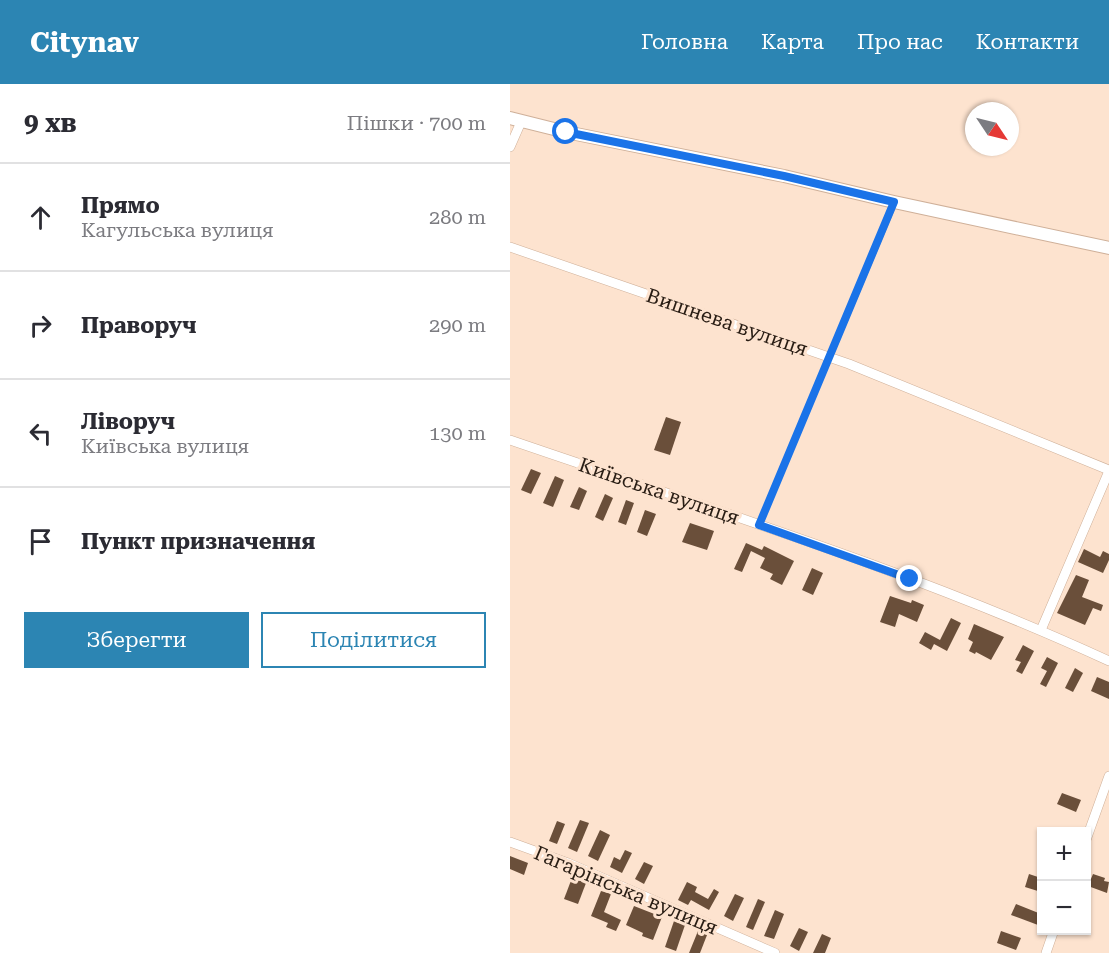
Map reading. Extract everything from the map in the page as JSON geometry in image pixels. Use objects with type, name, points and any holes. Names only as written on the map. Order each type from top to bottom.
[{"type":"street","points":[[510,147],[515,120],[784,176],[1109,248]]},
{"type":"street","name":"Вишнева вулиця","points":[[510,247],[830,358],[1109,470]]},
{"type":"street","name":"Київська вулиця","points":[[510,440],[910,579],[1041,630],[1109,661]]},
{"type":"street","points":[[1041,630],[1109,470]]},
{"type":"street","points":[[1091,827],[1109,776]]},
{"type":"street","name":"Гагарінська вулиця","points":[[510,842],[568,863],[775,953]]},
{"type":"street","points":[[1047,953],[1052,935]]},
{"type":"lane","points":[[759,525],[894,202]]},
{"type":"building","points":[[666,417],[681,422],[670,455],[654,450]]},
{"type":"building","points":[[531,469],[541,473],[531,494],[521,490]]},
{"type":"building","points":[[555,476],[564,480],[553,507],[543,503]]},
{"type":"building","points":[[579,487],[587,491],[579,510],[570,507]]},
{"type":"building","points":[[605,494],[613,498],[603,521],[595,517]]},
{"type":"building","points":[[626,500],[634,503],[626,525],[618,522]]},
{"type":"building","points":[[645,510],[656,514],[647,536],[637,532]]},
{"type":"building","points":[[690,523],[714,531],[707,550],[682,542]]},
{"type":"building","points":[[746,543],[762,550],[764,546],[794,561],[782,585],[770,579],[773,574],[760,568],[765,558],[751,551],[742,572],[734,569]]},
{"type":"building","points":[[1084,549],[1100,557],[1103,551],[1109,554],[1109,560],[1103,573],[1078,562]]},
{"type":"building","points":[[812,568],[823,573],[813,595],[802,590]]},
{"type":"building","points":[[1076,575],[1089,580],[1082,597],[1103,605],[1101,611],[1093,608],[1085,625],[1057,613]]},
{"type":"building","points":[[890,596],[924,605],[917,622],[899,614],[895,627],[880,622]]},
{"type":"building","points":[[951,618],[961,623],[947,651],[934,644],[931,650],[919,643],[925,632],[940,640]]},
{"type":"building","points":[[974,624],[1004,637],[991,660],[969,651],[973,642],[968,639]]},
{"type":"building","points":[[1023,645],[1034,651],[1022,674],[1016,671],[1021,662],[1015,660]]},
{"type":"building","points":[[1047,657],[1058,663],[1046,687],[1040,684],[1047,671],[1041,668]]},
{"type":"building","points":[[1075,668],[1083,673],[1073,692],[1065,688]]},
{"type":"building","points":[[1097,677],[1109,682],[1109,699],[1091,691]]},
{"type":"building","points":[[1062,793],[1081,800],[1076,812],[1057,804]]},
{"type":"building","points":[[580,820],[589,823],[577,852],[568,848]]},
{"type":"building","points":[[557,821],[565,824],[557,844],[549,841]]},
{"type":"building","points":[[600,830],[610,835],[598,861],[588,856]]},
{"type":"building","points":[[625,850],[632,853],[622,873],[610,867],[614,857],[620,860]]},
{"type":"building","points":[[510,856],[528,863],[524,875],[510,869]]},
{"type":"building","points":[[644,862],[653,866],[644,884],[635,879]]},
{"type":"building","points":[[1029,874],[1037,877],[1037,891],[1025,887]]},
{"type":"building","points":[[1093,874],[1105,878],[1104,881],[1109,882],[1107,893],[1091,887]]},
{"type":"building","points":[[572,878],[586,883],[578,904],[564,899]]},
{"type":"building","points":[[687,882],[697,887],[695,892],[708,899],[714,889],[719,892],[709,910],[691,900],[688,905],[678,900]]},
{"type":"building","points":[[601,891],[611,894],[604,912],[621,920],[616,931],[606,927],[608,923],[591,916]]},
{"type":"building","points":[[735,894],[744,898],[733,921],[724,916]]},
{"type":"building","points":[[758,899],[765,902],[753,930],[746,927]]},
{"type":"building","points":[[1016,904],[1037,912],[1037,925],[1011,915]]},
{"type":"building","points":[[634,906],[662,917],[653,940],[642,936],[643,933],[626,925]]},
{"type":"building","points":[[775,910],[784,914],[774,939],[764,936]]},
{"type":"building","points":[[674,921],[685,925],[676,951],[665,947]]},
{"type":"building","points":[[799,928],[808,932],[799,951],[790,946]]},
{"type":"building","points":[[698,931],[707,935],[700,953],[689,953]]},
{"type":"building","points":[[1001,931],[1021,938],[1016,950],[997,943]]},
{"type":"building","points":[[822,934],[831,938],[825,953],[813,953]]},
{"type":"route","points":[[566,132],[784,176],[894,202],[759,525],[910,579]]}]
